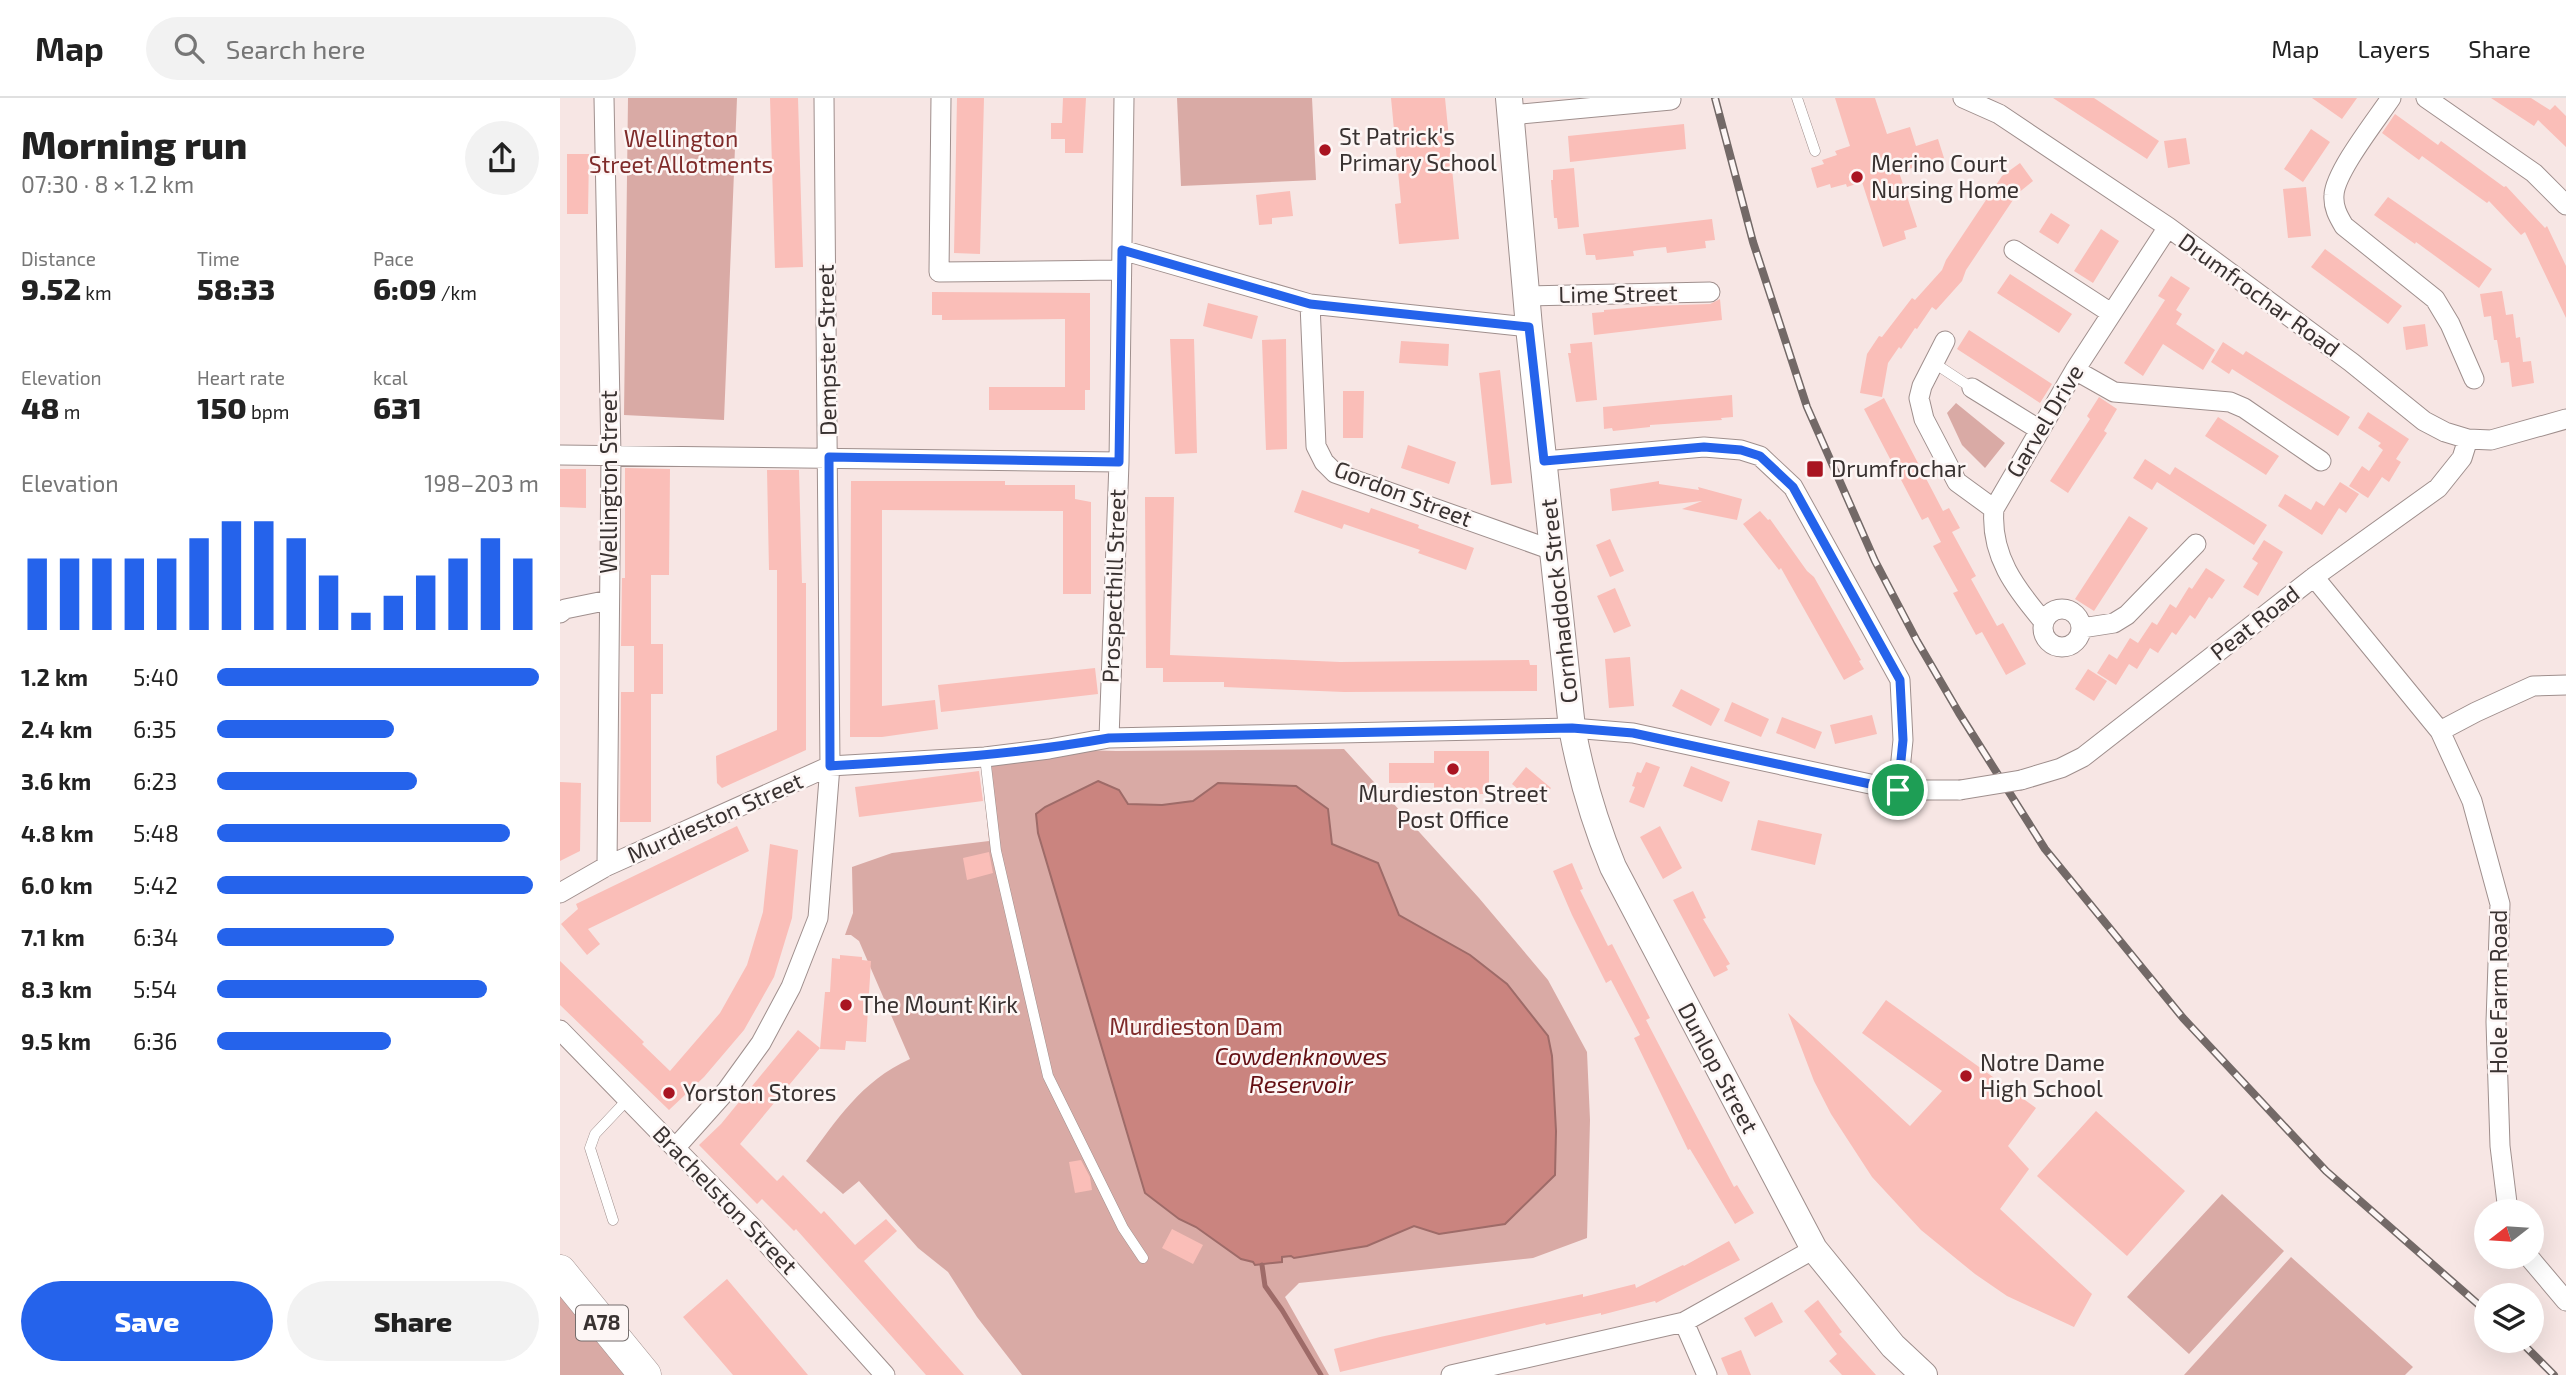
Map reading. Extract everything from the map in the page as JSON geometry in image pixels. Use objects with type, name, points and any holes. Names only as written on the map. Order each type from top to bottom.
[{"type":"highway","name":"A78","points":[[560,1271],[645,1375]]},
{"type":"main road","name":"Cornhaddock Street","points":[[1510,107],[1529,327],[1572,728]]},
{"type":"main road","name":"Dunlop Street","points":[[1572,728],[1595,822],[1613,867],[1814,1249],[1893,1346],[1924,1375]]},
{"type":"street","name":"Wellington Street","points":[[604,98],[611,456],[607,866]]},
{"type":"street","name":"Dempster Street","points":[[676,1147],[727,1090],[761,1043],[791,987],[818,918],[830,766],[824,98]]},
{"type":"street","points":[[941,98],[939,272],[1121,270]]},
{"type":"street","name":"Prospecthill Street","points":[[1109,738],[1119,462],[1124,98]]},
{"type":"street","name":"Drumfrochar Road","points":[[1963,98],[1999,114],[2168,227],[2351,362],[2424,421],[2445,432],[2468,439],[2491,440],[2566,419]]},
{"type":"street","points":[[2391,98],[2339,178],[2334,193],[2336,212],[2344,226],[2435,299],[2450,324],[2474,379]]},
{"type":"street","points":[[2426,98],[2535,173],[2566,205]]},
{"type":"street","points":[[1510,107],[1671,100]]},
{"type":"street","name":"Garvel Drive","points":[[1994,509],[2075,370],[2168,227]]},
{"type":"street","points":[[1122,250],[1310,304],[1529,327]]},
{"type":"street","points":[[2014,250],[2111,313]]},
{"type":"street","name":"Lime Street","points":[[1526,296],[1710,292]]},
{"type":"street","name":"Gordon Street","points":[[1310,304],[1316,446],[1324,462],[1335,473],[1555,551]]},
{"type":"street","points":[[1945,341],[1922,386],[1919,398],[1924,419],[1957,482],[1994,509],[1992,526],[1995,543],[2005,570],[2043,622],[2045,638],[2059,647],[2074,643],[2082,628],[2079,618],[2066,608],[2050,613],[2043,622]]},
{"type":"street","points":[[2075,370],[2114,392],[2230,402],[2244,408],[2321,461]]},
{"type":"street","points":[[1972,388],[2040,430]]},
{"type":"street","name":"Peat Road","points":[[1960,790],[2021,779],[2061,768],[2083,757],[2314,577],[2438,488],[2462,458],[2468,439]]},
{"type":"street","points":[[1544,461],[1704,447],[1741,450],[1760,456],[1769,464],[1793,487],[1900,680],[1903,740],[1898,790]]},
{"type":"street","points":[[560,455],[1119,462]]},
{"type":"street","points":[[2082,628],[2114,623],[2127,615],[2196,544]]},
{"type":"street","name":"Hole Farm Road","points":[[2314,577],[2440,731],[2472,801],[2500,904],[2496,1022],[2500,1146],[2507,1199]]},
{"type":"street","points":[[560,613],[565,609],[609,600]]},
{"type":"street","points":[[2440,731],[2533,686],[2566,685]]},
{"type":"street","name":"Murdieston Street","points":[[560,893],[607,866],[830,766],[985,757],[1109,738],[1572,728],[1633,733],[1898,790],[1960,790]]},
{"type":"street","name":"Brachelston Street","points":[[560,1030],[779,1256],[886,1375]]},
{"type":"street","points":[[1451,1375],[1503,1370],[1685,1322],[1814,1249]]},
{"type":"street","points":[[2539,1269],[2566,1301]]},
{"type":"street","points":[[1685,1322],[1707,1375]]},
{"type":"lane","points":[[1797,98],[1815,151]]},
{"type":"lane","points":[[1934,363],[1972,388]]},
{"type":"lane","points":[[985,757],[996,851],[1048,1076],[1123,1228],[1143,1258]]},
{"type":"lane","points":[[613,1220],[590,1148],[595,1134],[628,1100]]},
{"type":"green space","name":"Wellington Street Allotments","points":[[628,98],[737,98],[724,420],[624,415]]},
{"type":"green space","points":[[1177,98],[1312,98],[1316,180],[1181,186]]},
{"type":"green space","points":[[1956,403],[2005,443],[1985,468],[1962,445],[1947,413]]},
{"type":"green space","name":"Murdieston Dam","points":[[1049,749],[1344,749],[1479,898],[1548,980],[1587,1052],[1590,1120],[1587,1238],[1533,1258],[1299,1283],[1285,1297],[1329,1375],[1022,1375],[977,1317],[948,1272],[918,1248],[859,1181],[843,1194],[806,1161],[840,1116],[864,1090],[892,1068],[910,1059],[859,941],[851,935],[845,935],[853,913],[852,867],[892,853],[989,841],[983,780],[995,755]]},
{"type":"green space","points":[[2222,1194],[2284,1251],[2189,1354],[2127,1297]]},
{"type":"green space","points":[[2291,1257],[2413,1367],[2405,1375],[2184,1375]]},
{"type":"green space","points":[[560,1291],[625,1375],[560,1375]]},
{"type":"water","name":"Cowdenknowes Reservoir","points":[[1098,781],[1119,790],[1128,804],[1162,805],[1193,801],[1218,783],[1296,786],[1328,809],[1332,844],[1378,863],[1399,915],[1470,955],[1507,984],[1548,1036],[1552,1056],[1556,1131],[1555,1175],[1505,1224],[1439,1234],[1414,1226],[1367,1246],[1294,1258],[1282,1257],[1282,1262],[1255,1265],[1241,1259],[1196,1227],[1179,1219],[1145,1193],[1038,833],[1036,814]]},
{"type":"building","points":[[770,98],[798,98],[803,267],[775,268]]},
{"type":"building","points":[[957,98],[984,98],[980,254],[954,253]]},
{"type":"building","points":[[1063,98],[1086,98],[1083,153],[1065,153],[1065,139],[1051,139],[1051,123],[1062,123]]},
{"type":"building","points":[[1391,98],[1445,98],[1459,239],[1399,244],[1395,204],[1401,203]]},
{"type":"building","name":"Merino Court Nursing Home","points":[[1835,98],[1875,98],[1887,134],[1910,127],[1916,146],[1938,139],[1944,158],[1899,172],[1917,227],[1904,231],[1906,239],[1883,247],[1862,182],[1847,187],[1846,184],[1831,188],[1830,184],[1817,188],[1811,168],[1824,164],[1822,160],[1837,155],[1835,151],[1850,146]]},
{"type":"building","points":[[2053,98],[2094,98],[2159,141],[2147,159]]},
{"type":"building","points":[[2312,98],[2357,98],[2342,119]]},
{"type":"building","points":[[2491,98],[2531,98],[2550,110],[2555,105],[2566,116],[2566,147],[2538,120],[2534,126]]},
{"type":"building","points":[[2395,114],[2438,145],[2441,141],[2506,186],[2545,228],[2547,226],[2566,266],[2566,318],[2525,232],[2521,235],[2489,201],[2487,203],[2422,156],[2419,160],[2382,133]]},
{"type":"building","points":[[1684,124],[1686,149],[1570,162],[1568,136]]},
{"type":"building","points":[[2311,129],[2330,142],[2303,182],[2284,169]]},
{"type":"building","points":[[2186,138],[2190,164],[2168,168],[2164,141]]},
{"type":"building","points":[[567,154],[589,154],[588,214],[567,214]]},
{"type":"building","points":[[2020,163],[2033,181],[2017,194],[1966,270],[1962,281],[1936,310],[1932,307],[1901,349],[1899,347],[1888,363],[1882,397],[1860,393],[1867,354],[1879,336],[1882,337],[1912,298],[1915,300],[1942,270],[2002,176]]},
{"type":"building","points":[[1574,168],[1579,227],[1558,229],[1557,218],[1554,218],[1551,180],[1553,170]]},
{"type":"building","points":[[2306,187],[2311,236],[2288,238],[2283,189]]},
{"type":"building","points":[[1290,191],[1293,216],[1272,218],[1272,224],[1259,225],[1256,195]]},
{"type":"building","points":[[2388,197],[2492,269],[2479,288],[2374,215]]},
{"type":"building","points":[[2051,213],[2070,225],[2058,244],[2039,232]]},
{"type":"building","points":[[1712,219],[1715,240],[1705,241],[1706,248],[1667,253],[1666,247],[1646,249],[1633,251],[1634,256],[1596,260],[1595,255],[1586,255],[1583,234]]},
{"type":"building","points":[[2101,229],[2119,241],[2093,283],[2074,271]]},
{"type":"building","points":[[2325,249],[2402,306],[2388,324],[2311,267]]},
{"type":"building","points":[[2010,274],[2072,314],[2059,333],[1997,293]]},
{"type":"building","points":[[2171,276],[2190,288],[2176,310],[2182,314],[2176,324],[2215,350],[2203,370],[2163,344],[2143,376],[2124,363],[2165,300],[2158,296]]},
{"type":"building","points":[[2502,291],[2506,315],[2513,314],[2516,338],[2520,337],[2523,362],[2531,361],[2534,383],[2512,387],[2509,362],[2501,363],[2491,316],[2484,317],[2480,294]]},
{"type":"building","points":[[932,292],[1090,293],[1090,390],[1085,390],[1085,410],[989,410],[989,387],[1065,387],[1065,319],[942,320],[942,315],[932,315]]},
{"type":"building","points":[[1720,299],[1722,320],[1594,335],[1592,313],[1651,306],[1710,304]]},
{"type":"building","points":[[1208,303],[1258,316],[1252,339],[1203,326]]},
{"type":"building","points":[[2425,324],[2428,346],[2406,350],[2403,327]]},
{"type":"building","points":[[1969,330],[2052,384],[2040,403],[1957,349]]},
{"type":"building","points":[[1170,339],[1194,339],[1197,453],[1175,454]]},
{"type":"building","points":[[1286,339],[1287,449],[1266,450],[1262,340]]},
{"type":"building","points":[[1401,341],[1449,344],[1448,366],[1399,363]]},
{"type":"building","points":[[1592,342],[1597,400],[1576,402],[1568,353],[1571,353],[1570,344]]},
{"type":"building","points":[[2223,342],[2243,355],[2246,351],[2350,417],[2338,436],[2232,369],[2229,374],[2211,362]]},
{"type":"building","points":[[1500,370],[1512,483],[1491,485],[1479,373]]},
{"type":"building","points":[[1343,391],[1364,391],[1363,438],[1343,438]]},
{"type":"building","points":[[1732,395],[1733,417],[1721,418],[1722,420],[1650,425],[1613,431],[1612,428],[1604,429],[1603,407]]},
{"type":"building","points":[[2099,397],[2117,409],[2104,431],[2107,433],[2068,493],[2050,481],[2090,419],[2087,416]]},
{"type":"building","points":[[1884,398],[1943,511],[1949,508],[1960,528],[1952,532],[1976,576],[1971,579],[1997,626],[2003,623],[2026,664],[2006,675],[1982,632],[1976,635],[1953,593],[1958,591],[1933,546],[1941,542],[1928,517],[1922,520],[1864,409]]},
{"type":"building","points":[[2368,412],[2409,439],[2396,459],[2401,462],[2389,482],[2382,477],[2368,498],[2349,486],[2362,466],[2369,471],[2383,450],[2378,446],[2381,443],[2358,428]]},
{"type":"building","points":[[2218,417],[2279,456],[2266,475],[2205,436]]},
{"type":"building","points":[[1408,445],[1456,462],[1449,484],[1401,468]]},
{"type":"building","points":[[2145,459],[2170,475],[2175,467],[2267,525],[2254,545],[2157,482],[2152,490],[2133,478]]},
{"type":"building","points":[[625,468],[670,469],[669,575],[651,575],[651,644],[663,644],[663,694],[651,694],[651,822],[620,822],[621,692],[634,692],[634,646],[621,646],[622,578],[625,578]]},
{"type":"building","points":[[560,469],[586,469],[586,508],[560,507]]},
{"type":"building","points":[[767,470],[799,470],[802,583],[806,583],[806,750],[722,788],[717,783],[716,756],[777,730],[777,570],[769,570]]},
{"type":"building","points":[[851,481],[1005,481],[1005,485],[1075,485],[1075,499],[1091,502],[1091,594],[1063,594],[1063,511],[882,510],[882,706],[935,700],[938,729],[882,737],[850,737]]},
{"type":"building","points":[[1659,481],[1659,484],[1699,490],[1698,487],[1742,499],[1737,520],[1682,509],[1702,501],[1612,511],[1610,489]]},
{"type":"building","points":[[2340,482],[2359,494],[2346,513],[2339,508],[2322,535],[2278,506],[2285,494],[2311,510],[2316,501],[2324,506]]},
{"type":"building","points":[[1302,490],[1369,513],[1371,508],[1474,548],[1466,570],[1418,553],[1420,550],[1344,524],[1342,529],[1294,512]]},
{"type":"building","points":[[1145,497],[1174,497],[1170,655],[1340,662],[1529,660],[1530,665],[1537,665],[1537,691],[1344,692],[1224,687],[1224,682],[1163,682],[1163,668],[1146,668]]},
{"type":"building","points":[[1760,511],[1770,519],[1814,577],[1864,669],[1844,680],[1781,568],[1779,570],[1743,524]]},
{"type":"building","points":[[2129,516],[2148,528],[2094,611],[2075,599]]},
{"type":"building","points":[[1610,539],[1624,571],[1610,577],[1596,545]]},
{"type":"building","points":[[2264,540],[2283,552],[2258,596],[2243,587],[2258,563],[2252,559]]},
{"type":"building","points":[[2206,568],[2225,580],[2212,599],[2209,597],[2195,619],[2190,615],[2176,635],[2172,632],[2158,653],[2150,648],[2137,669],[2129,664],[2116,685],[2097,673],[2109,654],[2117,659],[2130,638],[2138,643],[2152,622],[2157,625],[2170,604],[2176,608],[2189,587],[2192,589]]},
{"type":"building","points":[[1615,588],[1631,626],[1614,633],[1597,596]]},
{"type":"building","points":[[1630,657],[1634,706],[1609,708],[1605,659]]},
{"type":"building","points":[[1095,668],[1098,694],[941,712],[938,685]]},
{"type":"building","points":[[2088,669],[2107,681],[2094,701],[2075,689]]},
{"type":"building","points":[[1681,689],[1720,709],[1711,726],[1672,706]]},
{"type":"building","points":[[1732,702],[1769,719],[1761,737],[1724,721]]},
{"type":"building","points":[[1872,715],[1877,734],[1835,744],[1830,725]]},
{"type":"building","points":[[1782,717],[1822,732],[1815,749],[1776,733]]},
{"type":"building","points":[[1434,751],[1489,751],[1489,788],[1483,794],[1434,794],[1434,783],[1389,783],[1389,763],[1434,763]]},
{"type":"building","points":[[1646,762],[1660,767],[1644,808],[1629,802],[1637,772],[1641,773]]},
{"type":"building","points":[[1691,766],[1730,782],[1722,802],[1683,786]]},
{"type":"building","points":[[1526,767],[1551,788],[1537,805],[1512,784]]},
{"type":"building","points":[[979,771],[983,801],[859,817],[855,787]]},
{"type":"building","points":[[560,782],[581,783],[580,851],[560,861]]},
{"type":"building","points":[[1758,820],[1822,834],[1815,865],[1751,850]]},
{"type":"building","points":[[737,826],[749,851],[588,929],[600,944],[587,955],[561,924],[578,909],[576,904]]},
{"type":"building","points":[[1660,826],[1682,868],[1663,879],[1640,837]]},
{"type":"building","points":[[770,844],[798,850],[792,918],[774,977],[744,1030],[704,1077],[669,1110],[560,1005],[560,961],[644,1042],[642,1044],[670,1071],[720,1013],[747,965],[763,912]]},
{"type":"building","points":[[989,852],[993,873],[967,880],[963,858]]},
{"type":"building","points":[[1572,863],[1583,889],[1580,890],[1608,946],[1612,944],[1650,1018],[1646,1020],[1734,1187],[1737,1185],[1754,1213],[1735,1224],[1690,1149],[1688,1150],[1634,1038],[1640,1035],[1611,980],[1606,983],[1572,915],[1553,871]]},
{"type":"building","points":[[1693,891],[1706,918],[1703,919],[1730,964],[1726,966],[1728,970],[1714,977],[1673,900]]},
{"type":"building","name":"The Mount Kirk","points":[[840,955],[862,957],[862,960],[871,961],[866,1042],[846,1041],[845,1050],[820,1049],[825,992],[830,992],[832,958],[840,959]]},
{"type":"building","points":[[1886,1000],[2036,1108],[2008,1146],[2029,1169],[2000,1209],[2092,1294],[2074,1327],[2007,1296],[1921,1230],[1872,1177],[1831,1114],[1814,1081],[1788,1013],[1910,1126],[1942,1091],[1862,1033]]},
{"type":"building","points":[[798,1030],[820,1048],[740,1144],[777,1181],[783,1175],[821,1214],[824,1211],[855,1245],[886,1219],[897,1231],[864,1261],[964,1375],[926,1375],[796,1229],[794,1231],[762,1199],[757,1204],[699,1145],[721,1124]]},
{"type":"building","points":[[2096,1111],[2185,1191],[2127,1256],[2037,1176]]},
{"type":"building","points":[[1081,1160],[1090,1177],[1092,1190],[1075,1193],[1069,1162]]},
{"type":"building","points":[[1172,1229],[1203,1245],[1193,1264],[1162,1248]]},
{"type":"building","points":[[1729,1241],[1740,1260],[1656,1303],[1655,1301],[1546,1325],[1545,1323],[1340,1372],[1334,1349],[1583,1294],[1583,1297],[1635,1284],[1636,1288]]},
{"type":"building","points":[[727,1279],[808,1375],[733,1375],[683,1317]]},
{"type":"building","points":[[1818,1300],[1842,1332],[1839,1334],[1876,1375],[1842,1375],[1829,1361],[1837,1354],[1804,1311]]},
{"type":"building","points":[[1772,1302],[1783,1322],[1755,1337],[1744,1318]]},
{"type":"building","points":[[1741,1350],[1751,1375],[1728,1375],[1721,1358]]},
{"type":"waterway","points":[[1262,1265],[1265,1286],[1321,1375]]},
{"type":"railway","points":[[1715,98],[1753,242],[1807,407],[1875,561],[1959,713],[2045,849],[2183,1018],[2326,1171],[2474,1301]]},
{"type":"railway","points":[[2532,1353],[2554,1375]]},
{"type":"place","name":"St Patrick's Primary School","points":[[1325,150]]},
{"type":"place","name":"Merino Court Nursing Home","points":[[1857,177]]},
{"type":"place","name":"Drumfrochar","points":[[1815,469]]},
{"type":"place","name":"Murdieston Street Post Office","points":[[1453,769]]},
{"type":"place","name":"The Mount Kirk","points":[[846,1005]]},
{"type":"place","name":"Notre Dame High School","points":[[1966,1076]]},
{"type":"place","name":"Yorston Stores","points":[[669,1093]]},
{"type":"route","points":[[1122,250],[1310,304],[1529,327],[1544,461],[1704,447],[1741,450],[1760,456],[1793,487],[1900,680],[1903,740],[1898,790],[1633,733],[1572,728],[1109,738],[985,757],[830,766],[829,457],[1119,462],[1122,250]]}]
